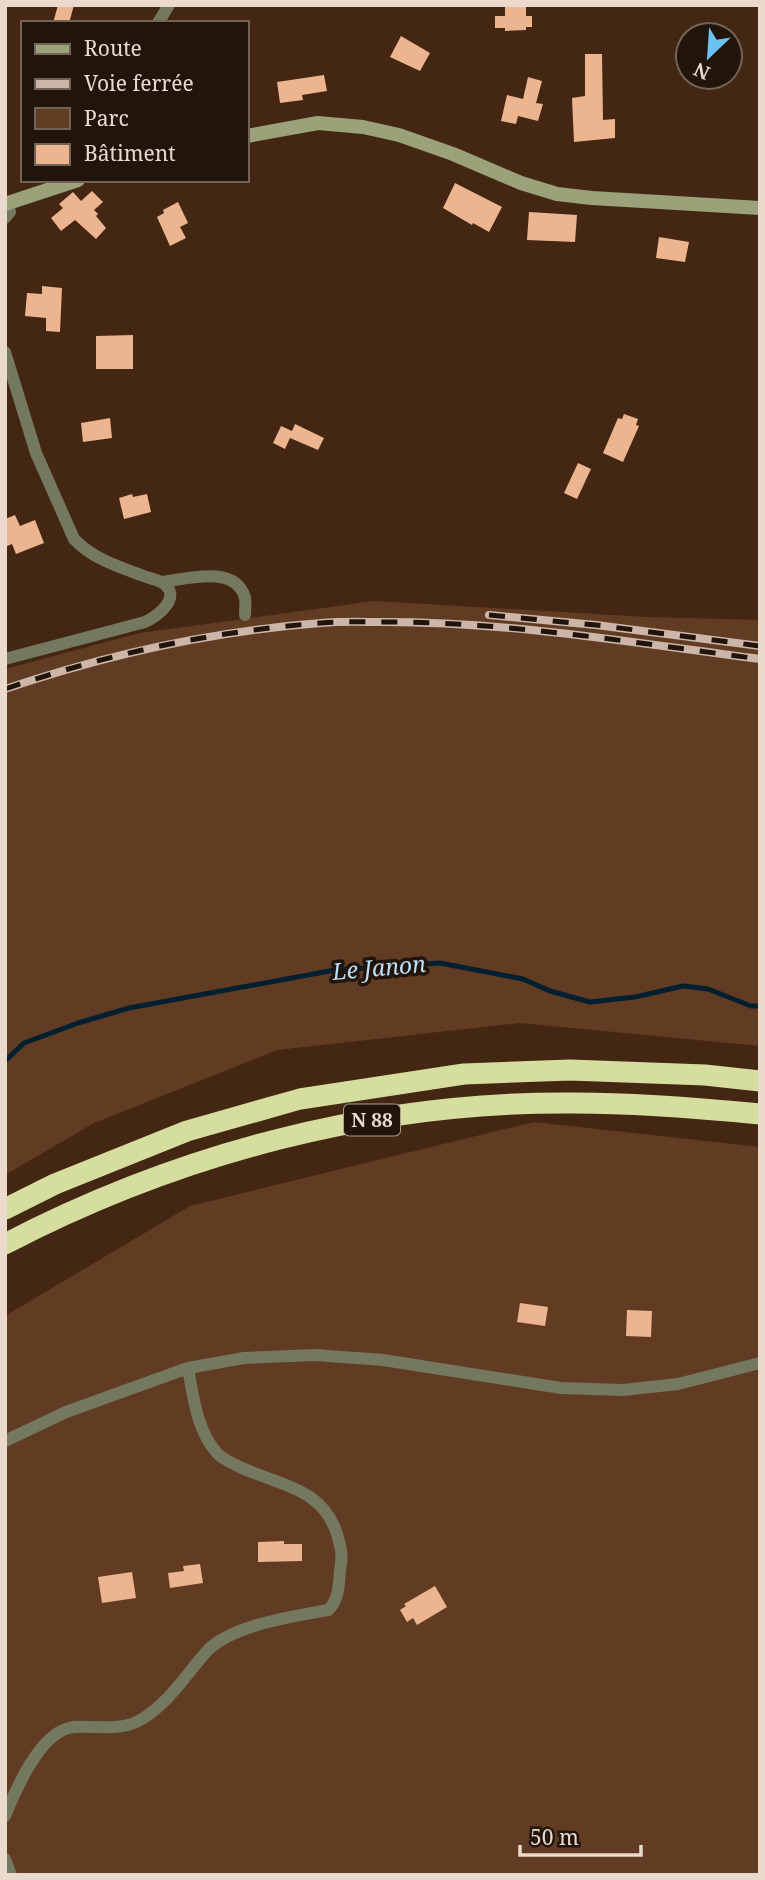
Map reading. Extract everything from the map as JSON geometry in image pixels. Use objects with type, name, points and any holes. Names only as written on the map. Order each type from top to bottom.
[{"type":"highway","name":"N 88","points":[[5,1209],[55,1184],[187,1131],[300,1099],[464,1074],[570,1070],[705,1075],[760,1080]]},
{"type":"highway","name":"N 88","points":[[5,1244],[129,1186],[191,1164],[302,1132],[380,1118],[457,1108],[575,1103],[675,1106],[760,1114]]},
{"type":"main road","points":[[248,136],[318,123],[354,126],[399,135],[521,183],[557,194],[760,208]]},
{"type":"main road","points":[[6,209],[73,182]]},
{"type":"street","points":[[160,21],[169,5]]},
{"type":"street","points":[[5,352],[36,453],[74,539],[85,550],[106,562],[162,582],[217,576],[231,580],[245,597],[245,615]]},
{"type":"street","points":[[5,659],[158,617],[170,598],[169,590],[162,582]]},
{"type":"street","points":[[5,1441],[65,1412],[188,1368],[244,1357],[316,1355],[383,1360],[561,1388],[623,1390],[678,1384],[760,1363]]},
{"type":"street","points":[[5,1816],[25,1773],[52,1737],[69,1728],[128,1726],[161,1705],[209,1650],[223,1639],[240,1630],[328,1610],[335,1601],[343,1554],[333,1521],[322,1505],[301,1490],[246,1470],[218,1455],[207,1440],[200,1422],[188,1368]]},
{"type":"street","points":[[5,1859],[11,1875]]},
{"type":"green space","points":[[374,601],[647,617],[760,620],[760,1046],[520,1023],[277,1050],[94,1123],[5,1175],[5,669],[140,633]]},
{"type":"green space","points":[[534,1122],[760,1147],[760,1875],[5,1875],[5,1316],[190,1206]]},
{"type":"building","points":[[58,5],[74,5],[70,21],[54,21]]},
{"type":"building","points":[[505,5],[526,5],[526,16],[532,16],[532,27],[505,31],[505,28],[495,28],[495,16],[505,16]]},
{"type":"building","points":[[401,36],[430,53],[420,71],[390,57]]},
{"type":"building","points":[[585,54],[602,54],[603,120],[615,119],[615,138],[574,142],[572,98],[585,96]]},
{"type":"building","points":[[324,75],[327,91],[302,95],[303,100],[280,103],[277,82]]},
{"type":"building","points":[[528,77],[542,81],[536,103],[543,104],[538,121],[518,116],[516,124],[501,121],[507,95],[523,99]]},
{"type":"building","points":[[455,183],[502,207],[489,232],[443,208]]},
{"type":"building","points":[[92,191],[103,202],[94,210],[106,228],[96,239],[75,220],[61,231],[51,218],[63,208],[59,204],[73,192],[81,201]]},
{"type":"building","points":[[178,202],[188,223],[180,227],[186,238],[170,246],[157,217],[164,213],[163,210]]},
{"type":"building","points":[[529,212],[577,215],[575,242],[527,240]]},
{"type":"building","points":[[659,237],[689,242],[685,262],[656,258]]},
{"type":"building","points":[[42,286],[62,288],[60,332],[46,331],[46,318],[25,316],[27,293],[42,294]]},
{"type":"building","points":[[133,335],[133,369],[96,369],[96,336]]},
{"type":"building","points":[[624,414],[638,419],[636,425],[639,426],[623,462],[603,453],[618,418],[622,419]]},
{"type":"building","points":[[110,418],[112,438],[83,442],[81,423]]},
{"type":"building","points":[[295,424],[324,438],[318,450],[290,438],[285,449],[273,443],[281,426],[292,431]]},
{"type":"building","points":[[578,463],[591,469],[577,499],[564,493]]},
{"type":"building","points":[[132,494],[133,497],[147,494],[151,512],[124,519],[119,498]]},
{"type":"building","points":[[15,515],[20,526],[35,520],[44,543],[16,554],[12,544],[5,547],[5,519]]},
{"type":"building","points":[[520,1303],[548,1307],[545,1326],[517,1322]]},
{"type":"building","points":[[627,1310],[652,1311],[651,1337],[626,1336]]},
{"type":"building","points":[[284,1541],[284,1544],[302,1544],[302,1561],[258,1562],[258,1542]]},
{"type":"building","points":[[200,1564],[203,1583],[170,1588],[168,1573],[184,1571],[183,1566]]},
{"type":"building","points":[[132,1572],[136,1598],[102,1603],[98,1577]]},
{"type":"building","points":[[435,1586],[447,1607],[417,1625],[413,1618],[407,1622],[400,1610],[406,1606],[404,1604]]},
{"type":"waterway","name":"Le Janon","points":[[5,1061],[24,1043],[129,1008],[335,970],[440,963],[523,979],[550,991],[590,1002],[635,997],[683,986],[708,989],[751,1006],[760,1006]]},
{"type":"railway","points":[[489,615],[596,625],[760,646]]},
{"type":"railway","points":[[5,689],[83,665],[161,646],[241,632],[337,622],[432,623],[526,629],[760,659]]}]
